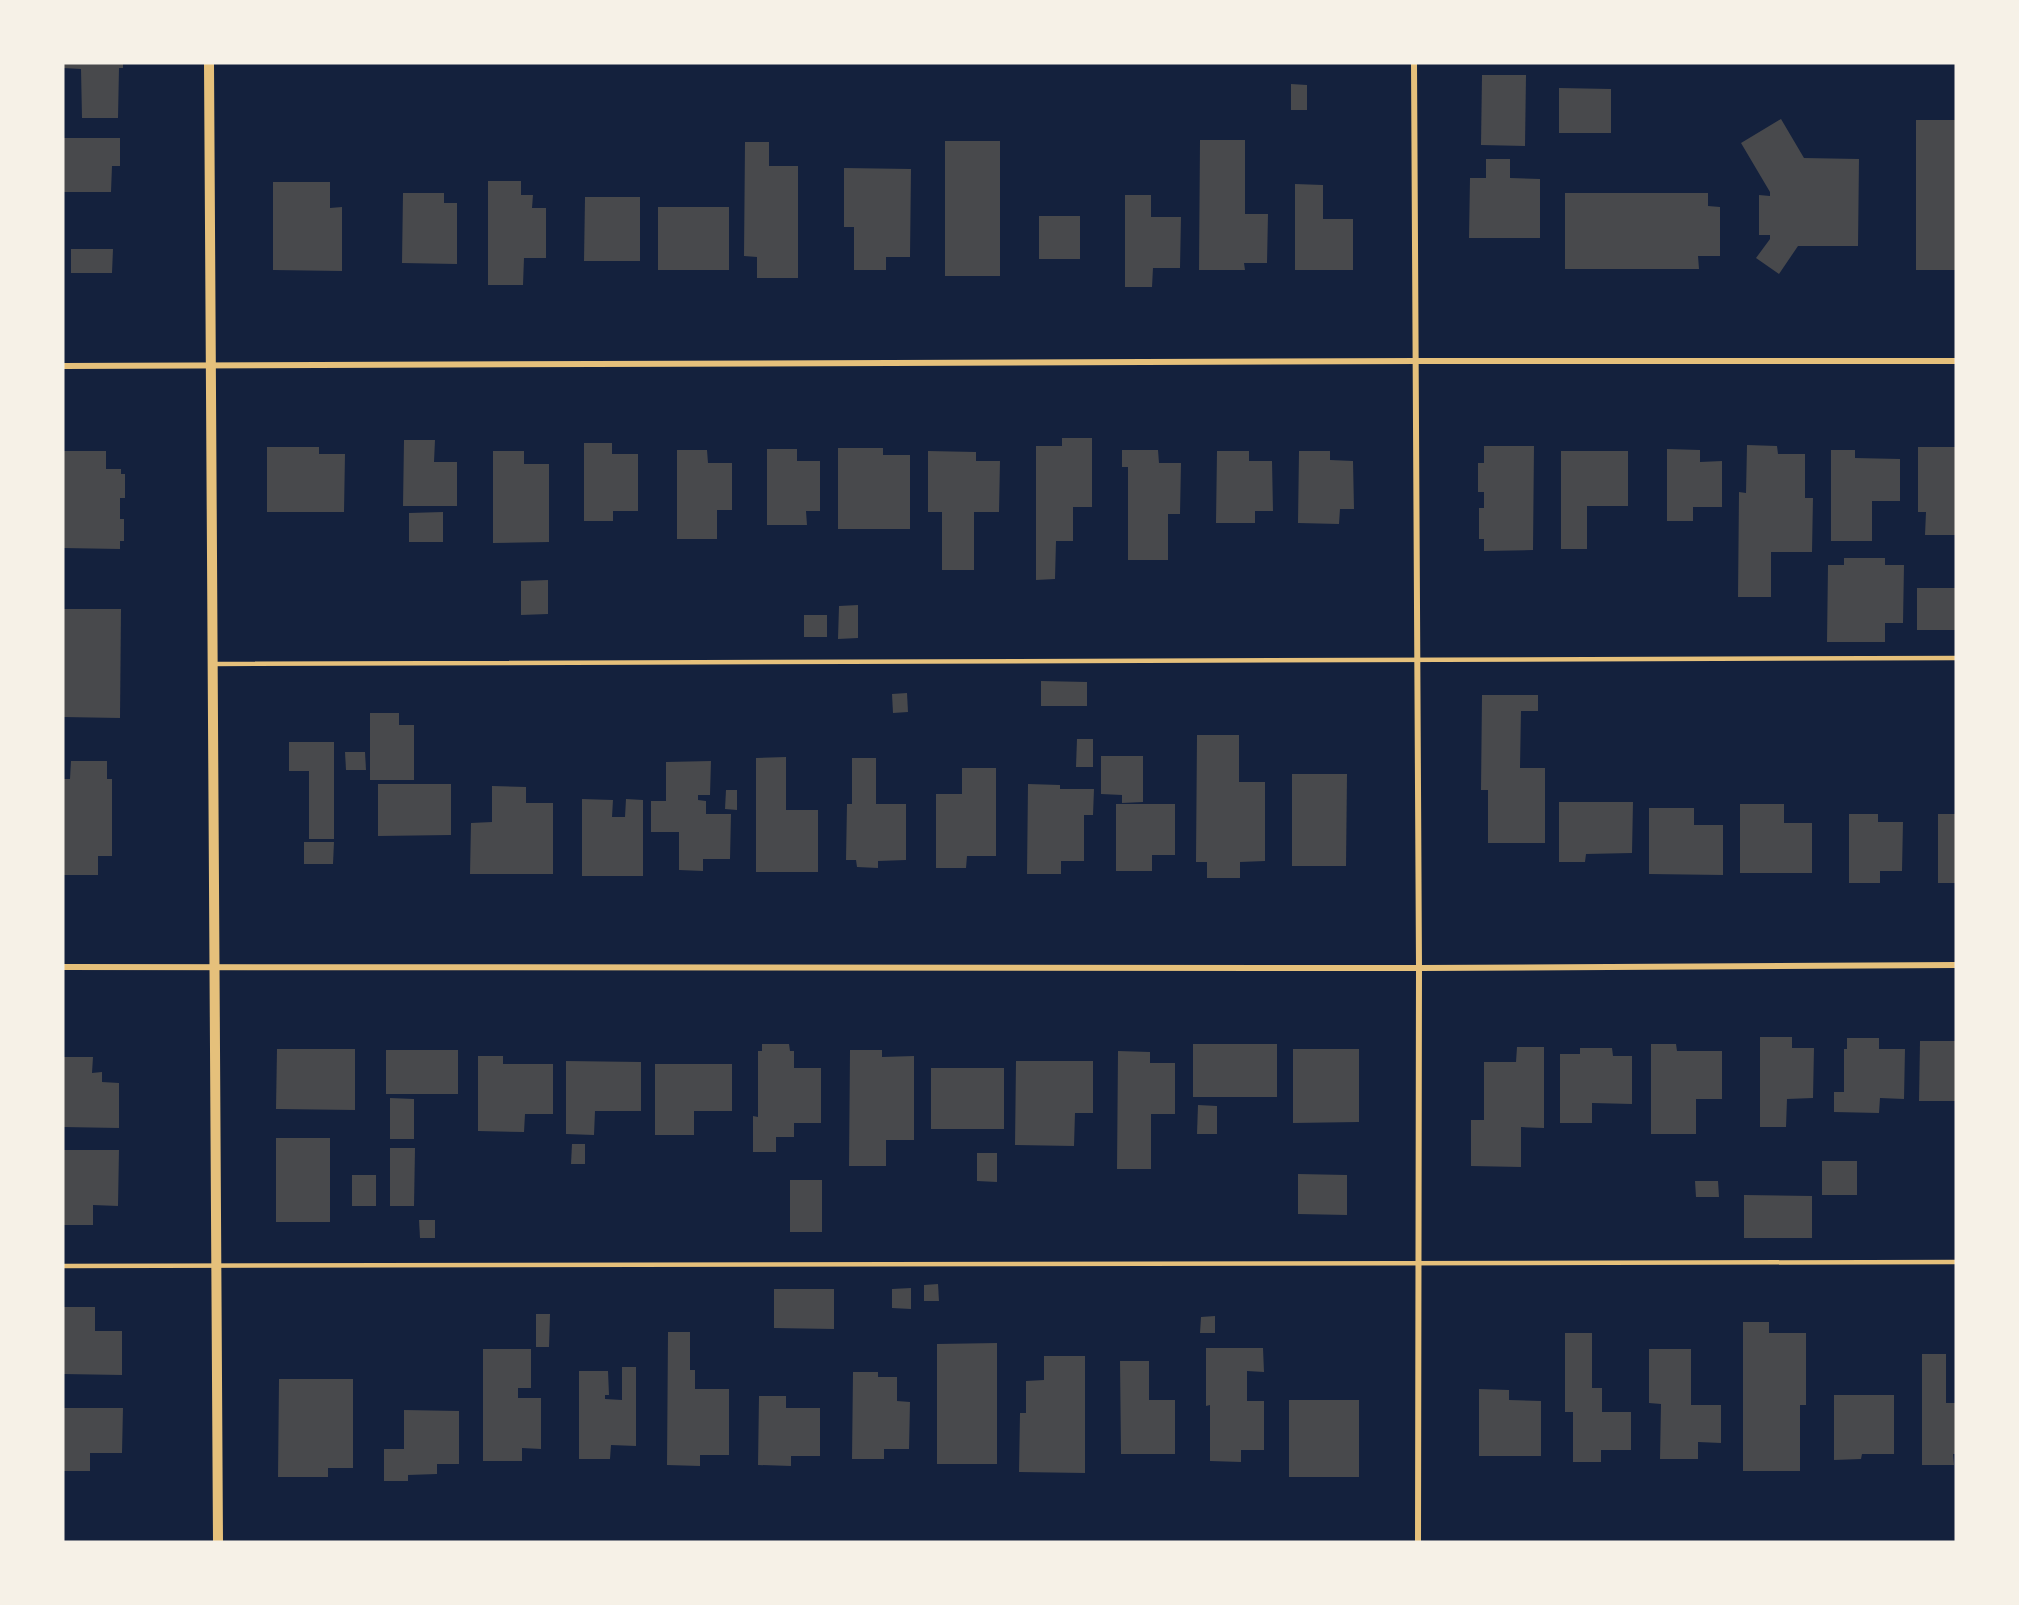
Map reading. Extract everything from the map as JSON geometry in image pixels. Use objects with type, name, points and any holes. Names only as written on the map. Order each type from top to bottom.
[{"type":"street","points":[[209,63],[218,1542]]},
{"type":"street","points":[[1414,63],[1419,968],[1418,1542]]},
{"type":"street","points":[[63,366],[1956,361]]},
{"type":"street","points":[[63,967],[1419,968],[1956,965]]},
{"type":"lane","points":[[213,664],[1956,658]]},
{"type":"lane","points":[[63,1266],[1956,1262]]},
{"type":"building","points":[[63,63],[123,63],[123,68],[119,68],[118,118],[82,118],[81,69],[63,68]]},
{"type":"building","points":[[1482,75],[1526,75],[1525,146],[1481,145]]},
{"type":"building","points":[[1291,84],[1307,85],[1307,110],[1291,110]]},
{"type":"building","points":[[1559,88],[1611,89],[1611,133],[1559,133]]},
{"type":"building","points":[[1781,119],[1804,158],[1859,159],[1858,246],[1798,246],[1779,274],[1756,258],[1770,239],[1770,235],[1759,235],[1759,195],[1770,196],[1770,192],[1741,143]]},
{"type":"building","points":[[1916,120],[1956,120],[1956,270],[1916,270]]},
{"type":"building","points":[[63,138],[120,138],[120,166],[112,166],[111,192],[63,192]]},
{"type":"building","points":[[1200,140],[1245,140],[1245,214],[1268,214],[1267,263],[1244,263],[1245,270],[1199,270]]},
{"type":"building","points":[[945,141],[1000,141],[1000,276],[945,276]]},
{"type":"building","points":[[745,142],[769,142],[769,166],[798,166],[798,278],[757,278],[757,257],[744,256]]},
{"type":"building","points":[[1486,159],[1510,159],[1510,178],[1540,179],[1540,238],[1469,238],[1470,178],[1486,178]]},
{"type":"building","points":[[844,168],[911,169],[910,257],[886,257],[886,270],[854,270],[854,227],[844,227]]},
{"type":"building","points":[[488,181],[521,181],[521,195],[533,195],[532,208],[546,208],[546,258],[524,258],[523,285],[488,285]]},
{"type":"building","points":[[273,182],[330,182],[330,208],[342,207],[342,271],[273,270]]},
{"type":"building","points":[[1295,184],[1323,185],[1323,219],[1353,219],[1353,270],[1295,270]]},
{"type":"building","points":[[403,193],[444,193],[444,203],[457,203],[457,264],[402,263]]},
{"type":"building","points":[[1565,193],[1708,193],[1708,206],[1720,207],[1720,256],[1698,256],[1699,269],[1565,269]]},
{"type":"building","points":[[1125,195],[1151,195],[1151,217],[1181,217],[1180,268],[1153,268],[1152,287],[1125,287]]},
{"type":"building","points":[[585,197],[640,197],[640,261],[584,261]]},
{"type":"building","points":[[658,207],[729,207],[729,270],[658,270]]},
{"type":"building","points":[[1039,216],[1080,216],[1080,259],[1039,259]]},
{"type":"building","points":[[71,249],[113,249],[112,273],[71,273]]},
{"type":"building","points":[[1062,438],[1092,438],[1092,507],[1073,507],[1073,541],[1056,541],[1055,579],[1036,580],[1036,446],[1062,446]]},
{"type":"building","points":[[404,440],[435,440],[434,462],[457,462],[457,506],[403,506]]},
{"type":"building","points":[[584,443],[612,443],[612,454],[638,454],[638,511],[613,511],[613,521],[584,521]]},
{"type":"building","points":[[1747,445],[1777,446],[1778,454],[1805,454],[1805,498],[1813,498],[1812,552],[1771,552],[1771,597],[1738,597],[1739,492],[1746,493]]},
{"type":"building","points":[[1484,446],[1534,446],[1533,550],[1484,551],[1484,539],[1479,539],[1479,508],[1484,508],[1484,492],[1478,492],[1478,463],[1484,463]]},
{"type":"building","points":[[267,447],[319,447],[319,454],[345,454],[344,512],[267,512]]},
{"type":"building","points":[[1918,447],[1956,447],[1956,535],[1925,535],[1926,512],[1918,512]]},
{"type":"building","points":[[838,448],[883,448],[883,455],[910,455],[910,529],[838,529]]},
{"type":"building","points":[[767,449],[797,449],[797,461],[820,461],[820,511],[806,511],[807,525],[767,525]]},
{"type":"building","points":[[1667,449],[1700,450],[1700,462],[1722,461],[1722,507],[1693,507],[1693,521],[1667,521]]},
{"type":"building","points":[[677,450],[707,450],[708,463],[732,463],[732,510],[717,510],[717,539],[677,539]]},
{"type":"building","points":[[1122,450],[1158,450],[1159,463],[1181,463],[1180,514],[1168,514],[1168,560],[1128,560],[1128,467],[1122,467]]},
{"type":"building","points":[[1831,450],[1855,450],[1855,458],[1900,459],[1900,501],[1872,501],[1872,541],[1831,541]]},
{"type":"building","points":[[63,451],[106,451],[106,469],[121,469],[121,474],[125,474],[125,498],[120,498],[120,519],[124,519],[124,541],[120,541],[120,549],[63,548]]},
{"type":"building","points":[[493,451],[524,451],[524,464],[549,464],[549,542],[493,543]]},
{"type":"building","points":[[928,451],[976,452],[976,461],[1000,461],[999,512],[974,512],[974,570],[942,570],[942,512],[928,512]]},
{"type":"building","points":[[1217,451],[1249,451],[1249,461],[1272,461],[1273,511],[1255,511],[1255,523],[1216,523]]},
{"type":"building","points":[[1299,451],[1330,451],[1330,460],[1353,461],[1354,509],[1340,509],[1339,524],[1298,523]]},
{"type":"building","points":[[1561,451],[1628,451],[1628,506],[1587,506],[1587,549],[1561,549]]},
{"type":"building","points":[[443,512],[443,542],[409,542],[409,513]]},
{"type":"building","points":[[1844,558],[1885,558],[1885,565],[1904,565],[1903,623],[1885,623],[1885,642],[1827,642],[1828,565],[1844,565]]},
{"type":"building","points":[[548,580],[548,614],[521,615],[521,581]]},
{"type":"building","points":[[1917,588],[1955,588],[1955,630],[1917,630]]},
{"type":"building","points":[[858,605],[858,638],[838,639],[839,606]]},
{"type":"building","points":[[63,609],[121,609],[120,718],[63,717]]},
{"type":"building","points":[[804,615],[827,615],[827,637],[804,637]]},
{"type":"building","points":[[1041,681],[1087,682],[1087,706],[1041,706]]},
{"type":"building","points":[[907,693],[908,712],[893,713],[892,694]]},
{"type":"building","points":[[1482,695],[1538,695],[1538,711],[1521,711],[1520,768],[1545,768],[1545,843],[1488,843],[1488,790],[1481,790]]},
{"type":"building","points":[[370,713],[399,713],[399,725],[414,725],[414,780],[370,780]]},
{"type":"building","points":[[1197,735],[1239,735],[1239,782],[1265,782],[1265,861],[1240,862],[1240,878],[1207,878],[1207,862],[1196,862]]},
{"type":"building","points":[[1077,739],[1093,739],[1093,767],[1076,767]]},
{"type":"building","points":[[289,742],[334,742],[334,839],[309,839],[309,771],[289,771]]},
{"type":"building","points":[[345,752],[365,752],[366,770],[346,770]]},
{"type":"building","points":[[1101,756],[1143,756],[1143,802],[1122,803],[1122,795],[1101,794]]},
{"type":"building","points":[[786,757],[786,810],[818,810],[818,872],[756,872],[756,758]]},
{"type":"building","points":[[852,758],[876,758],[876,804],[906,804],[906,860],[878,861],[878,868],[857,867],[856,860],[846,860],[847,804],[852,804]]},
{"type":"building","points":[[71,761],[107,761],[107,779],[112,779],[112,856],[98,856],[98,875],[63,875],[63,779],[70,779]]},
{"type":"building","points":[[711,761],[710,795],[698,795],[698,800],[706,801],[706,814],[731,814],[730,859],[703,859],[703,871],[679,870],[679,832],[651,832],[651,801],[666,801],[666,762]]},
{"type":"building","points":[[962,768],[996,768],[996,856],[967,856],[966,868],[936,868],[936,794],[962,794]]},
{"type":"building","points":[[1292,774],[1347,774],[1346,866],[1292,866]]},
{"type":"building","points":[[378,784],[451,784],[451,835],[378,836]]},
{"type":"building","points":[[1028,784],[1060,785],[1060,789],[1094,789],[1093,815],[1084,815],[1084,861],[1061,861],[1061,874],[1027,874]]},
{"type":"building","points":[[492,786],[526,787],[526,803],[553,803],[553,874],[470,874],[471,823],[492,822]]},
{"type":"building","points":[[726,790],[737,790],[737,810],[725,809]]},
{"type":"building","points":[[582,799],[613,800],[612,817],[625,817],[626,799],[643,800],[643,876],[582,876]]},
{"type":"building","points":[[1559,802],[1633,802],[1632,853],[1586,854],[1585,862],[1559,862]]},
{"type":"building","points":[[1116,804],[1175,804],[1175,855],[1152,855],[1152,871],[1116,871]]},
{"type":"building","points":[[1740,804],[1784,804],[1784,823],[1812,823],[1812,873],[1740,873]]},
{"type":"building","points":[[1649,808],[1694,808],[1694,825],[1723,825],[1723,875],[1649,874]]},
{"type":"building","points":[[1849,814],[1878,814],[1878,822],[1903,822],[1902,871],[1880,871],[1880,883],[1849,883]]},
{"type":"building","points":[[1938,814],[1956,814],[1956,883],[1938,883]]},
{"type":"building","points":[[304,842],[334,842],[333,864],[304,864]]},
{"type":"building","points":[[1760,1037],[1792,1037],[1792,1048],[1814,1048],[1813,1098],[1787,1099],[1786,1127],[1760,1127]]},
{"type":"building","points":[[1847,1038],[1879,1038],[1879,1049],[1905,1049],[1904,1099],[1880,1098],[1879,1113],[1834,1112],[1834,1092],[1844,1092],[1844,1049],[1847,1049]]},
{"type":"building","points":[[1920,1041],[1956,1041],[1956,1101],[1919,1101]]},
{"type":"building","points":[[762,1044],[789,1044],[790,1051],[794,1051],[794,1068],[821,1068],[821,1123],[794,1123],[794,1137],[776,1137],[776,1152],[753,1152],[753,1116],[758,1117],[758,1051],[762,1051]]},
{"type":"building","points":[[1193,1044],[1277,1044],[1277,1097],[1193,1097]]},
{"type":"building","points":[[1651,1044],[1676,1044],[1677,1051],[1722,1051],[1722,1099],[1696,1099],[1696,1134],[1651,1134]]},
{"type":"building","points":[[1517,1047],[1544,1047],[1544,1128],[1521,1127],[1521,1167],[1471,1166],[1471,1120],[1484,1120],[1484,1062],[1516,1062]]},
{"type":"building","points":[[1580,1048],[1612,1048],[1613,1056],[1632,1056],[1632,1104],[1592,1103],[1592,1123],[1560,1123],[1560,1054],[1580,1054]]},
{"type":"building","points":[[277,1049],[355,1049],[355,1110],[276,1109]]},
{"type":"building","points":[[1293,1049],[1359,1049],[1359,1122],[1293,1123]]},
{"type":"building","points":[[386,1050],[458,1050],[458,1094],[386,1094]]},
{"type":"building","points":[[850,1050],[882,1050],[882,1057],[914,1056],[914,1140],[886,1140],[886,1166],[849,1166]]},
{"type":"building","points":[[1118,1051],[1150,1052],[1150,1063],[1175,1063],[1175,1114],[1151,1114],[1151,1169],[1117,1169]]},
{"type":"building","points":[[478,1056],[503,1056],[503,1064],[553,1064],[553,1114],[525,1114],[524,1132],[478,1131]]},
{"type":"building","points":[[63,1057],[93,1057],[92,1073],[102,1072],[102,1082],[119,1083],[119,1128],[63,1127]]},
{"type":"building","points":[[566,1061],[641,1062],[641,1111],[595,1111],[594,1135],[566,1134]]},
{"type":"building","points":[[1016,1061],[1093,1061],[1093,1113],[1075,1113],[1074,1146],[1015,1145]]},
{"type":"building","points":[[655,1064],[732,1064],[732,1111],[694,1111],[694,1135],[655,1135]]},
{"type":"building","points":[[931,1068],[1004,1068],[1004,1129],[931,1129]]},
{"type":"building","points":[[390,1098],[414,1099],[414,1139],[390,1139]]},
{"type":"building","points":[[1198,1105],[1217,1106],[1217,1134],[1197,1134]]},
{"type":"building","points":[[276,1138],[330,1138],[330,1222],[276,1222]]},
{"type":"building","points":[[572,1144],[585,1144],[585,1164],[571,1164]]},
{"type":"building","points":[[390,1148],[415,1148],[414,1206],[390,1206]]},
{"type":"building","points":[[63,1150],[119,1150],[118,1206],[93,1205],[93,1225],[63,1225]]},
{"type":"building","points":[[977,1153],[997,1153],[997,1182],[977,1181]]},
{"type":"building","points":[[1822,1161],[1857,1161],[1857,1195],[1822,1195]]},
{"type":"building","points":[[1298,1174],[1347,1175],[1347,1215],[1298,1214]]},
{"type":"building","points":[[352,1175],[376,1175],[376,1206],[352,1206]]},
{"type":"building","points":[[790,1180],[822,1180],[822,1232],[790,1232]]},
{"type":"building","points":[[1695,1181],[1718,1181],[1719,1197],[1696,1197]]},
{"type":"building","points":[[1744,1195],[1812,1196],[1812,1238],[1744,1238]]},
{"type":"building","points":[[419,1220],[435,1220],[435,1238],[420,1238]]},
{"type":"building","points":[[938,1284],[939,1301],[924,1301],[924,1285]]},
{"type":"building","points":[[911,1288],[911,1309],[892,1308],[892,1289]]},
{"type":"building","points":[[774,1289],[834,1289],[834,1329],[774,1328]]},
{"type":"building","points":[[63,1307],[95,1307],[95,1331],[122,1331],[122,1375],[63,1374]]},
{"type":"building","points":[[536,1314],[550,1314],[549,1347],[536,1347]]},
{"type":"building","points":[[1215,1316],[1215,1333],[1200,1333],[1201,1317]]},
{"type":"building","points":[[1743,1322],[1769,1322],[1769,1333],[1806,1333],[1806,1405],[1800,1405],[1800,1471],[1743,1471]]},
{"type":"building","points":[[668,1332],[690,1332],[690,1370],[695,1370],[695,1389],[729,1389],[729,1455],[700,1455],[700,1466],[667,1465]]},
{"type":"building","points":[[1565,1333],[1592,1333],[1592,1388],[1602,1388],[1602,1412],[1631,1412],[1631,1450],[1601,1450],[1601,1462],[1573,1462],[1573,1412],[1565,1412]]},
{"type":"building","points":[[997,1343],[997,1464],[937,1464],[937,1344]]},
{"type":"building","points":[[1206,1348],[1263,1348],[1264,1372],[1247,1371],[1247,1401],[1264,1401],[1264,1450],[1241,1450],[1241,1462],[1210,1461],[1210,1405],[1206,1406]]},
{"type":"building","points":[[483,1349],[531,1349],[531,1388],[518,1388],[518,1398],[541,1398],[541,1449],[522,1448],[522,1461],[483,1461]]},
{"type":"building","points":[[1649,1349],[1691,1349],[1691,1405],[1721,1405],[1721,1443],[1698,1442],[1698,1459],[1660,1459],[1661,1404],[1649,1403]]},
{"type":"building","points":[[1922,1354],[1946,1354],[1946,1403],[1956,1403],[1954,1465],[1922,1465]]},
{"type":"building","points":[[1044,1356],[1085,1356],[1085,1473],[1019,1472],[1020,1413],[1026,1413],[1026,1381],[1044,1380]]},
{"type":"building","points":[[1120,1361],[1149,1361],[1149,1400],[1175,1400],[1175,1454],[1121,1454]]},
{"type":"building","points":[[622,1367],[636,1367],[636,1446],[611,1445],[610,1459],[579,1459],[579,1371],[608,1371],[609,1395],[605,1395],[605,1399],[622,1400]]},
{"type":"building","points":[[853,1372],[878,1372],[878,1377],[897,1377],[897,1401],[910,1402],[909,1449],[884,1449],[884,1459],[852,1459]]},
{"type":"building","points":[[279,1379],[353,1379],[353,1468],[328,1468],[328,1477],[278,1477]]},
{"type":"building","points":[[1479,1389],[1509,1390],[1509,1400],[1541,1401],[1541,1456],[1479,1456]]},
{"type":"building","points":[[1834,1395],[1894,1395],[1894,1454],[1862,1454],[1861,1459],[1834,1460]]},
{"type":"building","points":[[759,1396],[786,1396],[786,1408],[820,1408],[820,1456],[791,1456],[791,1466],[758,1465]]},
{"type":"building","points":[[1289,1400],[1359,1400],[1359,1477],[1289,1477]]},
{"type":"building","points":[[63,1408],[123,1408],[122,1453],[90,1453],[90,1471],[63,1471]]},
{"type":"building","points":[[404,1410],[459,1411],[459,1464],[437,1464],[437,1474],[408,1475],[408,1481],[384,1481],[384,1449],[404,1449]]}]
